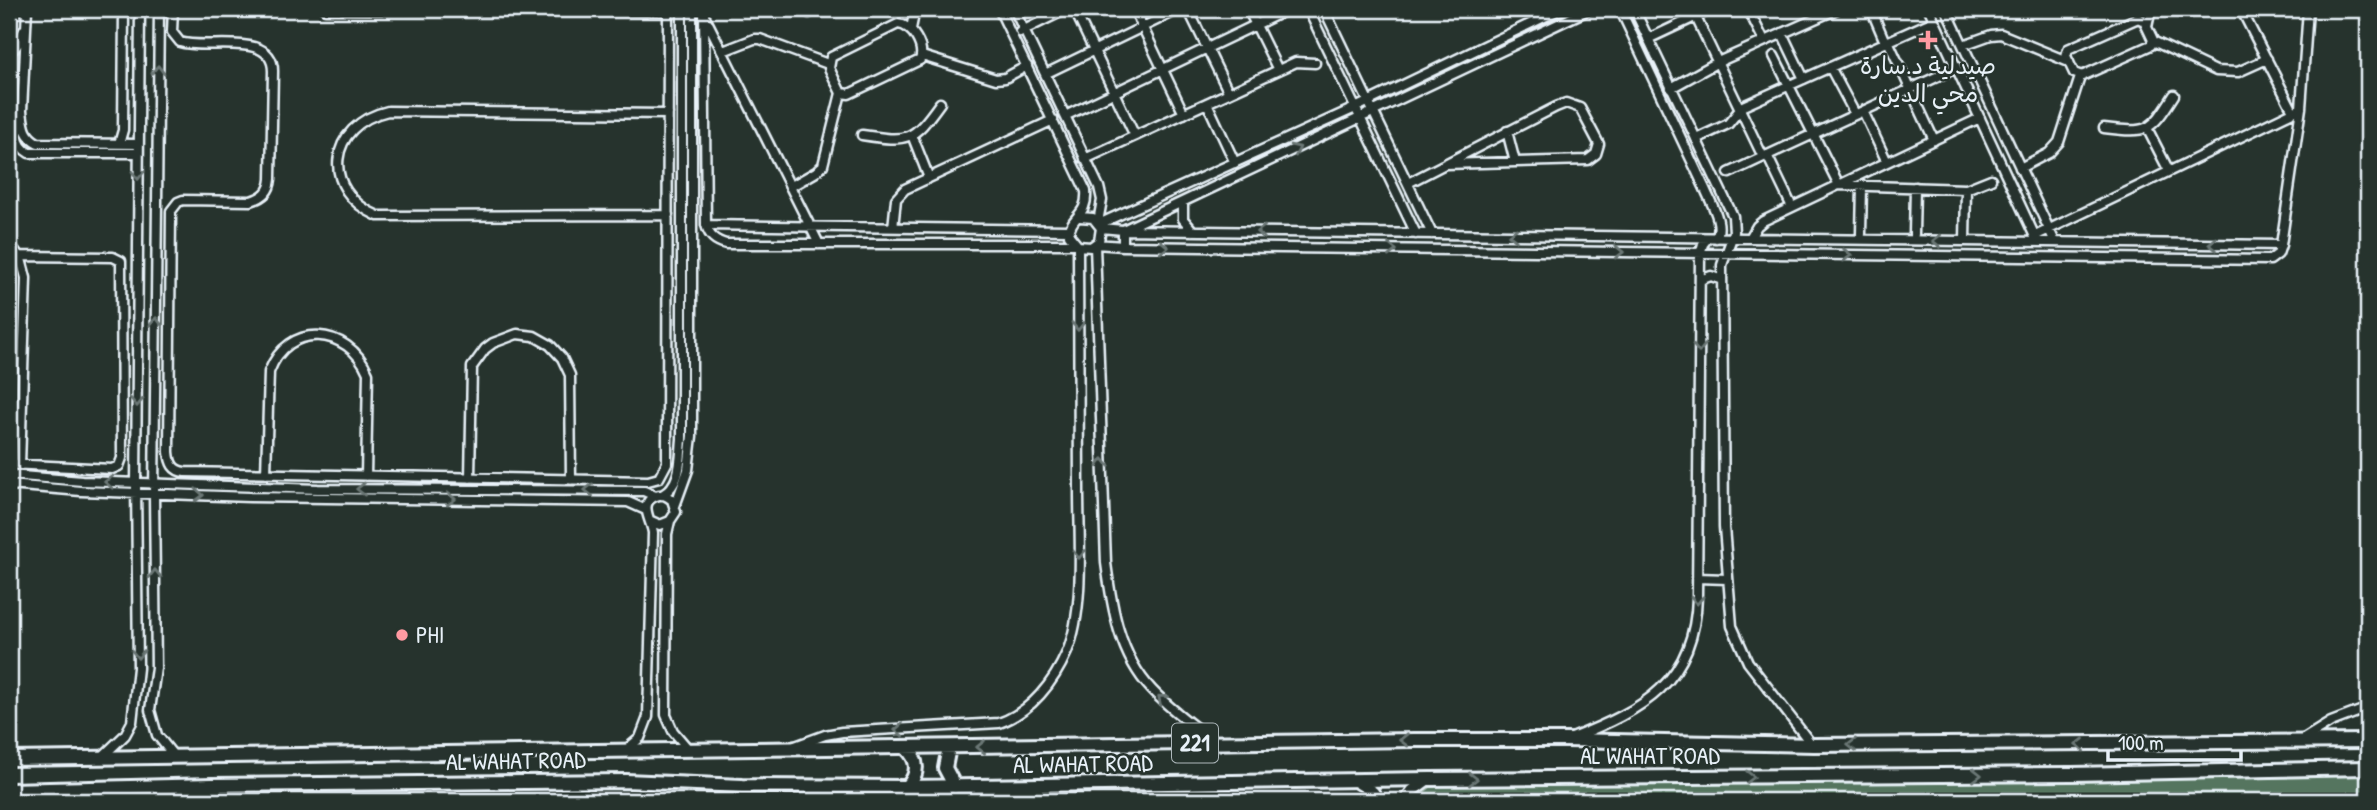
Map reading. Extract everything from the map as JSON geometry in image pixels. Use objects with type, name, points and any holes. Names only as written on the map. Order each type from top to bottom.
[{"type":"highway","name":"AL WAHAT ROAD","points":[[9,759],[1566,740],[1812,745],[2368,741]]},
{"type":"highway","points":[[949,747],[945,768],[955,787]]},
{"type":"highway","points":[[906,748],[915,760],[916,767],[915,775],[907,787]]},
{"type":"highway","name":"AL WAHAT ROAD","points":[[9,790],[626,780],[741,786],[955,787],[2368,768]]},
{"type":"street","points":[[27,9],[18,140],[22,148],[29,153],[138,148]]},
{"type":"street","points":[[119,144],[123,130],[124,9]]},
{"type":"street","points":[[103,757],[129,728],[134,714],[138,667],[136,483],[140,9]]},
{"type":"street","points":[[159,9],[154,483],[156,667],[150,710],[154,728],[173,755]]},
{"type":"street","points":[[157,206],[174,205],[183,200],[259,199],[269,190],[272,156],[273,71],[270,57],[259,47],[180,42],[172,32],[173,9]]},
{"type":"street","points":[[174,205],[171,211],[171,464],[179,471],[571,480],[648,481],[659,478],[666,468],[668,10],[324,9]]},
{"type":"street","points":[[625,751],[640,738],[647,723],[653,533],[646,510],[647,504],[674,485],[680,456],[682,9]]},
{"type":"street","points":[[675,506],[688,470],[692,436],[692,9]]},
{"type":"street","points":[[911,29],[915,9]]},
{"type":"street","points":[[999,9],[1086,191],[1080,217]]},
{"type":"street","points":[[1014,9],[1099,187],[1102,201],[1099,225],[1101,237],[1096,244],[1106,563],[1110,597],[1119,633],[1137,672],[1153,691],[1215,743]]},
{"type":"street","points":[[1012,35],[1067,9]]},
{"type":"street","points":[[1074,9],[1135,136]]},
{"type":"street","points":[[1134,9],[1184,114]]},
{"type":"street","points":[[1045,74],[1180,9]]},
{"type":"street","points":[[1188,9],[1229,93]]},
{"type":"street","points":[[1248,9],[1278,71]]},
{"type":"street","points":[[1065,116],[1289,9]]},
{"type":"street","points":[[1308,9],[1416,234]]},
{"type":"street","points":[[1324,9],[1432,234]]},
{"type":"street","points":[[1099,225],[1355,108],[1560,9]]},
{"type":"street","points":[[1123,230],[1590,9]]},
{"type":"street","points":[[1566,740],[1629,712],[1666,685],[1685,656],[1697,610],[1700,254],[1703,244],[1719,234],[1718,221],[1704,185],[1620,9]]},
{"type":"street","points":[[1634,9],[1717,179],[1734,220],[1734,232],[1725,254],[1722,280],[1724,527],[1732,626],[1748,662],[1812,745]]},
{"type":"street","points":[[1648,39],[1694,13],[1712,9]]},
{"type":"street","points":[[1748,9],[1764,41]]},
{"type":"street","points":[[1813,9],[1817,18]]},
{"type":"street","points":[[1671,88],[1718,62],[1837,9]]},
{"type":"street","points":[[1871,9],[1934,140]]},
{"type":"street","points":[[1929,9],[2037,239]]},
{"type":"street","points":[[1946,9],[2055,242]]},
{"type":"street","points":[[2147,27],[2151,9]]},
{"type":"street","points":[[2241,9],[2297,109]]},
{"type":"street","points":[[704,11],[706,225],[713,238],[726,244],[1077,245],[1087,248],[1096,244],[2265,261],[2274,257],[2281,245],[2308,9]]},
{"type":"street","points":[[704,11],[819,244]]},
{"type":"street","points":[[1694,13],[1740,110],[1792,207]]},
{"type":"street","points":[[2153,41],[2150,47],[2080,76],[2074,74],[2066,53],[2070,48],[2138,18],[2144,20],[2153,41],[2216,71],[2238,72],[2267,59]]},
{"type":"street","points":[[1696,138],[1728,124],[1743,106],[1934,21]]},
{"type":"street","points":[[9,54],[23,35],[26,24]]},
{"type":"street","points":[[828,64],[831,57],[898,24],[911,29],[922,56]]},
{"type":"street","points":[[1782,33],[1804,79]]},
{"type":"street","points":[[1963,46],[2001,34],[2069,62]]},
{"type":"street","points":[[1501,38],[1507,48]]},
{"type":"street","points":[[723,51],[760,39],[828,64],[841,93],[823,166],[790,187]]},
{"type":"street","points":[[1774,55],[1839,185]]},
{"type":"street","points":[[922,56],[996,79],[1005,78],[1027,66]]},
{"type":"street","points":[[841,93],[849,94],[920,60],[922,56]]},
{"type":"street","points":[[1085,159],[1296,62],[1315,63]]},
{"type":"street","points":[[1830,67],[1887,162]]},
{"type":"street","points":[[1729,173],[1956,68]]},
{"type":"street","points":[[2020,168],[2049,153],[2059,142],[2080,76]]},
{"type":"street","points":[[139,94],[157,95]]},
{"type":"street","points":[[2104,128],[2127,131],[2147,128],[2163,114],[2174,95]]},
{"type":"street","points":[[862,135],[888,140],[912,135],[923,127],[940,103]]},
{"type":"street","points":[[1207,103],[1235,163]]},
{"type":"street","points":[[1408,184],[1445,164],[1507,131],[1566,103],[1580,108],[1598,139],[1596,154],[1588,160],[1445,164]]},
{"type":"street","points":[[682,105],[692,105]]},
{"type":"street","points":[[2037,239],[2048,229],[2297,109]]},
{"type":"street","points":[[22,111],[27,135],[38,143],[119,144],[138,148]]},
{"type":"street","points":[[668,114],[388,111],[372,115],[357,124],[346,136],[340,152],[339,169],[342,185],[351,199],[364,210],[378,216],[668,215]]},
{"type":"street","points":[[1750,238],[1763,221],[1980,118]]},
{"type":"street","points":[[893,228],[894,204],[900,193],[1053,120]]},
{"type":"street","points":[[2147,128],[2169,171]]},
{"type":"street","points":[[1507,131],[1515,162]]},
{"type":"street","points":[[1990,139],[2004,133]]},
{"type":"street","points":[[912,135],[929,178]]},
{"type":"street","points":[[1267,149],[1273,160]]},
{"type":"street","points":[[1704,185],[1717,179]]},
{"type":"street","points":[[1839,185],[1966,189],[1992,179]]},
{"type":"street","points":[[1861,234],[1862,186]]},
{"type":"street","points":[[1086,191],[1099,187]]},
{"type":"street","points":[[1914,234],[1915,187]]},
{"type":"street","points":[[1965,241],[1966,189]]},
{"type":"street","points":[[1102,201],[1113,212],[1124,213]]},
{"type":"street","points":[[1182,203],[1183,219],[1193,231]]},
{"type":"street","points":[[786,749],[825,734],[999,723],[1019,714],[1033,702],[1058,669],[1068,650],[1073,631],[1079,565],[1077,245],[1069,235],[1069,230],[1074,220],[1080,217],[1093,218],[1099,225],[1123,230],[1712,239],[2037,239],[2055,242],[2281,245]]},
{"type":"street","points":[[706,225],[1069,230]]},
{"type":"street","points":[[1123,230],[1123,246]]},
{"type":"street","points":[[1292,248],[1293,233]]},
{"type":"street","points":[[1541,251],[1542,236]]},
{"type":"street","points":[[1881,240],[1881,256]]},
{"type":"street","points":[[9,243],[19,256],[26,278],[20,465]]},
{"type":"street","points":[[668,249],[681,250]]},
{"type":"street","points":[[9,464],[112,469],[121,462],[122,264],[116,257],[19,256]]},
{"type":"street","points":[[1700,280],[1711,276],[1722,280]]},
{"type":"street","points":[[470,478],[472,367],[485,349],[500,338],[526,334],[550,345],[562,358],[570,375],[571,480]]},
{"type":"street","points":[[266,474],[268,372],[275,358],[287,345],[306,336],[318,335],[331,337],[354,350],[363,360],[368,373],[366,476]]},
{"type":"street","points":[[9,475],[250,487],[644,491],[668,496],[676,512],[670,521],[667,534],[666,715],[673,731],[690,751]]},
{"type":"street","points":[[318,475],[318,489]]},
{"type":"street","points":[[28,476],[28,486]]},
{"type":"street","points":[[519,479],[519,490]]},
{"type":"street","points":[[9,485],[250,497],[628,502],[646,510]]},
{"type":"street","points":[[250,487],[250,497]]},
{"type":"street","points":[[651,521],[660,525],[670,521]]},
{"type":"street","points":[[1697,578],[1727,579]]},
{"type":"street","points":[[651,584],[667,585]]},
{"type":"street","points":[[650,614],[666,614]]},
{"type":"street","points":[[137,623],[155,623]]},
{"type":"street","points":[[135,691],[151,690]]},
{"type":"street","points":[[2300,742],[2331,722],[2368,708]]},
{"type":"street","points":[[1405,801],[1417,786],[1430,779]]},
{"type":"street","points":[[1355,781],[1373,792],[1379,801]]},
{"type":"street","points":[[169,801],[212,785]]},
{"type":"green space","points":[[2368,775],[2368,801],[1420,801],[1424,792],[1433,785]]},
{"type":"place","name":"صيدلية د.سارة محي الدين","points":[[1928,40]]},
{"type":"place","name":"PHI","points":[[402,635]]}]
